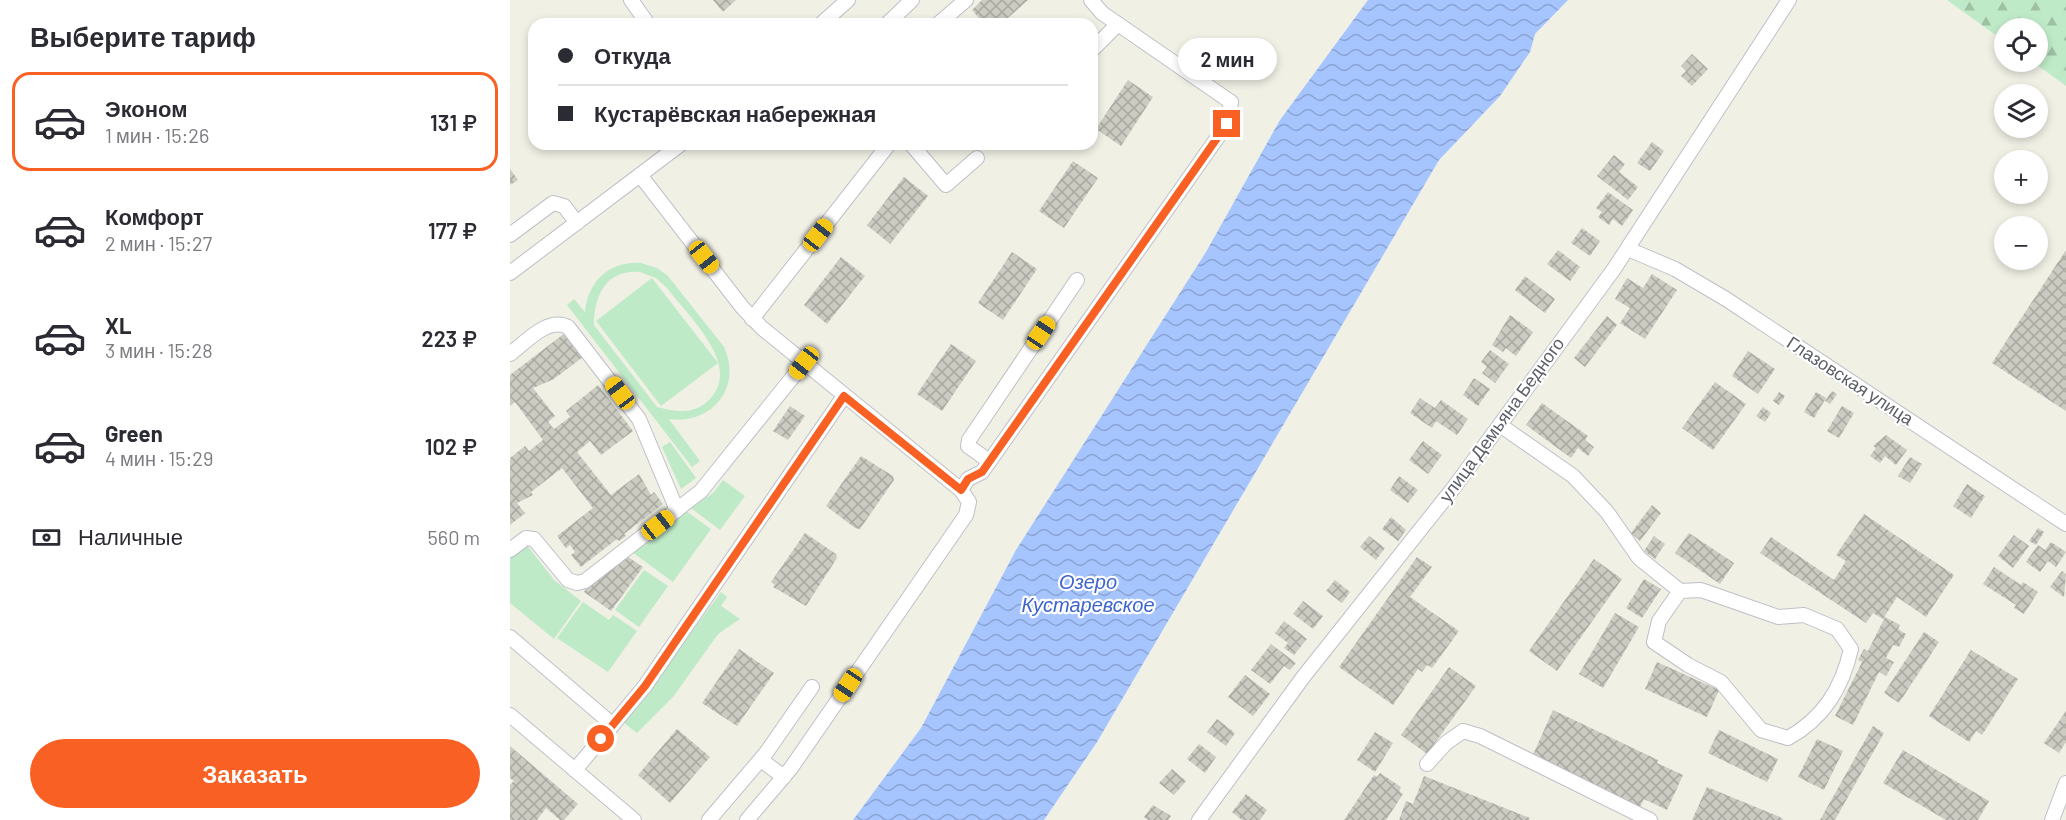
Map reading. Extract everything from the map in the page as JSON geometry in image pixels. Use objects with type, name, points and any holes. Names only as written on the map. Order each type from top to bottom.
[{"type":"street","points":[[631,0],[644,18]]},
{"type":"street","points":[[828,18],[848,0]]},
{"type":"street","points":[[893,18],[912,0]]},
{"type":"street","points":[[945,18],[966,0]]},
{"type":"street","points":[[961,490],[968,479],[982,472],[1227,124],[1231,102],[1102,13],[1091,0]]},
{"type":"street","name":"улица Демьяна Бедного","points":[[1199,820],[1304,676],[1455,486],[1628,249],[1665,187],[1787,3]]},
{"type":"street","points":[[1098,44],[1118,24]]},
{"type":"street","points":[[510,273],[673,150]]},
{"type":"street","points":[[752,319],[883,150]]},
{"type":"street","points":[[916,150],[946,185],[978,158]]},
{"type":"street","points":[[640,175],[752,319],[961,490],[969,502],[966,514],[784,777],[747,820]]},
{"type":"street","points":[[510,235],[553,203],[564,206],[577,223]]},
{"type":"street","name":"Глазовская улица","points":[[1628,249],[1675,269],[1726,299],[2066,524]]},
{"type":"street","points":[[989,461],[968,446],[969,440],[1077,280]]},
{"type":"street","points":[[510,354],[549,325],[561,324],[568,327],[639,419],[676,510]]},
{"type":"street","points":[[510,550],[526,538],[534,539],[568,580],[581,583],[705,486],[804,363]]},
{"type":"street","points":[[575,770],[650,679],[844,396]]},
{"type":"street","points":[[1500,425],[1574,476],[1607,512],[1639,558],[1680,591],[1701,590],[1778,616],[1804,615],[1837,629],[1851,649],[1844,678],[1827,704],[1804,729],[1788,738],[1761,730],[1721,682],[1688,665],[1654,642],[1659,621],[1680,591]]},
{"type":"street","points":[[510,637],[613,725]]},
{"type":"street","points":[[709,820],[761,760],[812,687]]},
{"type":"street","points":[[510,715],[634,820]]},
{"type":"street","points":[[1426,764],[1446,743],[1463,731],[1480,736],[1650,820]]},
{"type":"street","points":[[761,760],[784,777]]},
{"type":"street","points":[[2052,820],[2066,783]]},
{"type":"green space","points":[[1947,0],[2066,0],[2066,86],[2047,72],[2048,18],[1994,18],[1994,34]]},
{"type":"green space","points":[[641,263],[657,268],[668,276],[724,347],[729,362],[726,389],[710,410],[698,416],[669,419],[700,461],[692,467],[567,305],[574,299],[585,312],[591,291],[602,275],[619,265]],"holes":[[[628,272],[640,272],[656,278],[698,326],[716,356],[720,371],[718,386],[710,399],[692,410],[678,411],[657,407],[594,325],[596,304],[604,286],[611,280]]]},
{"type":"green space","points":[[652,278],[718,363],[661,406],[596,321]]},
{"type":"green space","points":[[670,442],[696,478],[681,489],[662,447]]},
{"type":"green space","points":[[723,480],[745,496],[720,530],[691,508],[713,493]]},
{"type":"green space","points":[[686,511],[711,529],[673,582],[632,552]]},
{"type":"green space","points":[[526,544],[554,580],[581,601],[554,639],[510,603],[510,558]]},
{"type":"green space","points":[[644,570],[668,586],[639,627],[615,610]]},
{"type":"green space","points":[[721,592],[727,597],[721,606],[740,619],[718,634],[673,697],[637,733],[624,723]]},
{"type":"green space","points":[[583,602],[609,620],[613,615],[637,631],[608,672],[557,638]]},
{"type":"water","name":"Озеро Кустаревское","points":[[1368,0],[1568,0],[1535,34],[1530,52],[1500,96],[1439,160],[1097,742],[1044,820],[853,820],[921,728],[1016,550],[1206,252],[1280,120]]},
{"type":"building","points":[[713,0],[736,0],[723,12]]},
{"type":"building","points":[[982,0],[1028,0],[1008,18],[979,18],[972,10]]},
{"type":"building","points":[[1692,54],[1708,69],[1692,86],[1681,76],[1686,71],[1681,66]]},
{"type":"building","points":[[1128,80],[1153,97],[1121,146],[1098,130],[1098,126]]},
{"type":"building","points":[[1652,142],[1664,151],[1650,171],[1637,163]]},
{"type":"building","points":[[1614,155],[1625,164],[1619,172],[1638,187],[1628,200],[1597,176]]},
{"type":"building","points":[[1073,161],[1098,178],[1064,228],[1039,211]]},
{"type":"building","points":[[510,169],[518,180],[510,185]]},
{"type":"building","points":[[904,177],[928,196],[890,244],[867,225]]},
{"type":"building","points":[[1608,192],[1633,210],[1622,226],[1613,219],[1609,225],[1598,217],[1602,212],[1596,208]]},
{"type":"building","points":[[1582,228],[1600,241],[1590,256],[1571,243]]},
{"type":"building","points":[[1558,250],[1580,267],[1570,281],[1547,264]]},
{"type":"building","points":[[2066,250],[2066,411],[1992,363]]},
{"type":"building","points":[[1012,252],[1037,269],[1003,320],[978,303]]},
{"type":"building","points":[[841,257],[865,276],[827,324],[804,305]]},
{"type":"building","points":[[1652,274],[1677,290],[1645,339],[1620,323],[1630,308],[1615,299],[1627,278],[1643,288]]},
{"type":"building","points":[[1525,276],[1555,299],[1545,313],[1515,290]]},
{"type":"building","points":[[1510,315],[1533,332],[1516,356],[1506,348],[1503,352],[1492,345]]},
{"type":"building","points":[[1607,316],[1617,325],[1585,367],[1574,358]]},
{"type":"building","points":[[565,333],[583,357],[554,379],[533,388],[555,416],[548,422],[554,429],[570,417],[566,411],[598,385],[633,431],[601,455],[590,441],[577,452],[611,495],[639,474],[651,495],[654,492],[663,504],[624,534],[626,536],[619,541],[617,539],[581,567],[571,555],[575,552],[570,545],[566,548],[557,536],[593,508],[562,468],[531,492],[533,495],[517,503],[525,513],[510,525],[510,458],[525,446],[529,451],[543,440],[515,402],[510,406],[510,375]]},
{"type":"building","points":[[951,344],[976,361],[942,411],[917,394]]},
{"type":"building","points":[[1490,350],[1509,364],[1495,383],[1482,373],[1487,367],[1481,362]]},
{"type":"building","points":[[1748,351],[1775,369],[1758,394],[1732,376]]},
{"type":"building","points":[[1474,378],[1490,389],[1478,406],[1463,395]]},
{"type":"building","points":[[1715,382],[1746,404],[1713,450],[1682,428]]},
{"type":"building","points":[[1832,391],[1837,394],[1830,404],[1825,401]]},
{"type":"building","points":[[1779,392],[1785,396],[1779,405],[1773,401]]},
{"type":"building","points":[[1816,392],[1826,398],[1814,418],[1804,412]]},
{"type":"building","points":[[1420,398],[1435,408],[1441,400],[1468,419],[1457,435],[1436,421],[1432,428],[1410,413]]},
{"type":"building","points":[[1542,403],[1588,436],[1585,440],[1594,447],[1588,456],[1578,448],[1571,458],[1526,425]]},
{"type":"building","points":[[790,406],[805,416],[788,440],[773,431]]},
{"type":"building","points":[[1842,406],[1854,413],[1839,438],[1827,431]]},
{"type":"building","points":[[1763,407],[1771,413],[1765,422],[1756,416]]},
{"type":"building","points":[[1886,435],[1907,450],[1896,465],[1885,456],[1880,463],[1870,456],[1876,448],[1873,446]]},
{"type":"building","points":[[1423,441],[1442,455],[1428,474],[1409,460]]},
{"type":"building","points":[[861,456],[893,476],[894,480],[860,529],[855,528],[826,506]]},
{"type":"building","points":[[1910,457],[1922,464],[1910,483],[1898,476]]},
{"type":"building","points":[[1399,476],[1418,490],[1408,503],[1390,490]]},
{"type":"building","points":[[1967,484],[1985,496],[1971,518],[1953,506]]},
{"type":"building","points":[[1652,505],[1661,513],[1640,541],[1631,533]]},
{"type":"building","points":[[1864,514],[1954,575],[1926,617],[1897,597],[1883,619],[1873,613],[1866,623],[1760,553],[1771,537],[1834,580],[1846,561],[1836,555]]},
{"type":"building","points":[[1391,517],[1406,530],[1398,541],[1382,529]]},
{"type":"building","points":[[2038,528],[2044,532],[2036,545],[2029,541]]},
{"type":"building","points":[[805,533],[836,554],[837,558],[806,606],[773,587],[775,585],[771,582]]},
{"type":"building","points":[[1689,533],[1734,563],[1720,584],[1675,553]]},
{"type":"building","points":[[2014,535],[2029,546],[2013,568],[1998,556]]},
{"type":"building","points":[[1369,536],[1385,548],[1376,560],[1360,547]]},
{"type":"building","points":[[1654,536],[1665,544],[1655,559],[1644,551]]},
{"type":"building","points":[[2051,542],[2066,552],[2056,567],[2048,561],[2040,572],[2026,562],[2038,545],[2045,550]]},
{"type":"building","points":[[628,557],[643,567],[611,611],[584,592],[586,588]]},
{"type":"building","points":[[1417,557],[1432,567],[1410,597],[1459,631],[1432,668],[1427,665],[1422,672],[1418,669],[1393,705],[1339,667]]},
{"type":"building","points":[[1594,559],[1622,579],[1557,671],[1529,651]]},
{"type":"building","points":[[1994,567],[2021,585],[2023,582],[2038,592],[2024,614],[2014,608],[2016,605],[1983,584]]},
{"type":"building","points":[[2062,571],[2066,574],[2064,597],[2050,587]]},
{"type":"building","points":[[1644,579],[1661,589],[1642,618],[1626,608]]},
{"type":"building","points":[[1335,580],[1350,592],[1342,603],[1326,591]]},
{"type":"building","points":[[1303,601],[1323,616],[1313,629],[1293,614]]},
{"type":"building","points":[[1615,613],[1639,627],[1603,688],[1579,674]]},
{"type":"building","points":[[1885,617],[1900,625],[1898,629],[1906,634],[1899,647],[1893,645],[1886,658],[1894,662],[1886,676],[1879,672],[1853,725],[1835,716],[1862,662],[1858,660],[1864,649],[1868,651]]},
{"type":"building","points":[[1284,621],[1307,639],[1294,655],[1284,648],[1288,643],[1275,633]]},
{"type":"building","points":[[1924,632],[1939,642],[1899,703],[1884,693]]},
{"type":"building","points":[[1271,644],[1296,663],[1290,670],[1284,666],[1270,684],[1251,670]]},
{"type":"building","points":[[739,649],[774,673],[737,726],[702,703]]},
{"type":"building","points":[[1971,650],[2018,679],[1982,735],[1976,731],[1969,742],[1929,716]]},
{"type":"building","points":[[1657,662],[1719,690],[1707,717],[1645,689]]},
{"type":"building","points":[[1449,667],[1476,686],[1427,754],[1401,735]]},
{"type":"building","points":[[1245,675],[1270,694],[1253,716],[1228,697]]},
{"type":"building","points":[[1553,710],[1658,760],[1657,763],[1683,775],[1667,810],[1644,799],[1640,807],[1532,757]]},
{"type":"building","points":[[2066,711],[2066,742],[2059,753],[2044,743]]},
{"type":"building","points":[[1217,719],[1235,733],[1226,746],[1207,732]]},
{"type":"building","points":[[1873,726],[1884,733],[1835,820],[1820,820]]},
{"type":"building","points":[[677,729],[710,757],[670,803],[638,775]]},
{"type":"building","points":[[1719,730],[1778,759],[1767,782],[1708,753]]},
{"type":"building","points":[[1375,732],[1393,743],[1375,772],[1357,760]]},
{"type":"building","points":[[1817,739],[1843,751],[1824,790],[1798,777]]},
{"type":"building","points":[[1199,744],[1216,757],[1205,773],[1187,759]]},
{"type":"building","points":[[510,746],[578,804],[564,820],[560,820],[546,808],[537,820],[510,820],[510,785],[514,781],[510,778]]},
{"type":"building","points":[[1903,750],[1989,801],[1978,820],[1946,820],[1883,783]]},
{"type":"building","points":[[1172,769],[1186,781],[1174,795],[1159,783]]},
{"type":"building","points":[[1380,773],[1401,787],[1399,791],[1403,794],[1386,820],[1344,820],[1374,775],[1377,777]]},
{"type":"building","points":[[1424,776],[1530,818],[1529,820],[1399,820],[1406,801],[1413,804]]},
{"type":"building","points":[[1707,787],[1780,817],[1784,820],[1692,820]]},
{"type":"building","points":[[1246,794],[1267,810],[1260,820],[1242,820],[1232,812]]},
{"type":"building","points":[[1153,805],[1171,816],[1168,820],[1148,820],[1144,817]]},
{"type":"route","points":[[601,739],[645,686],[844,396],[961,490],[968,479],[982,472],[1227,124]]}]
